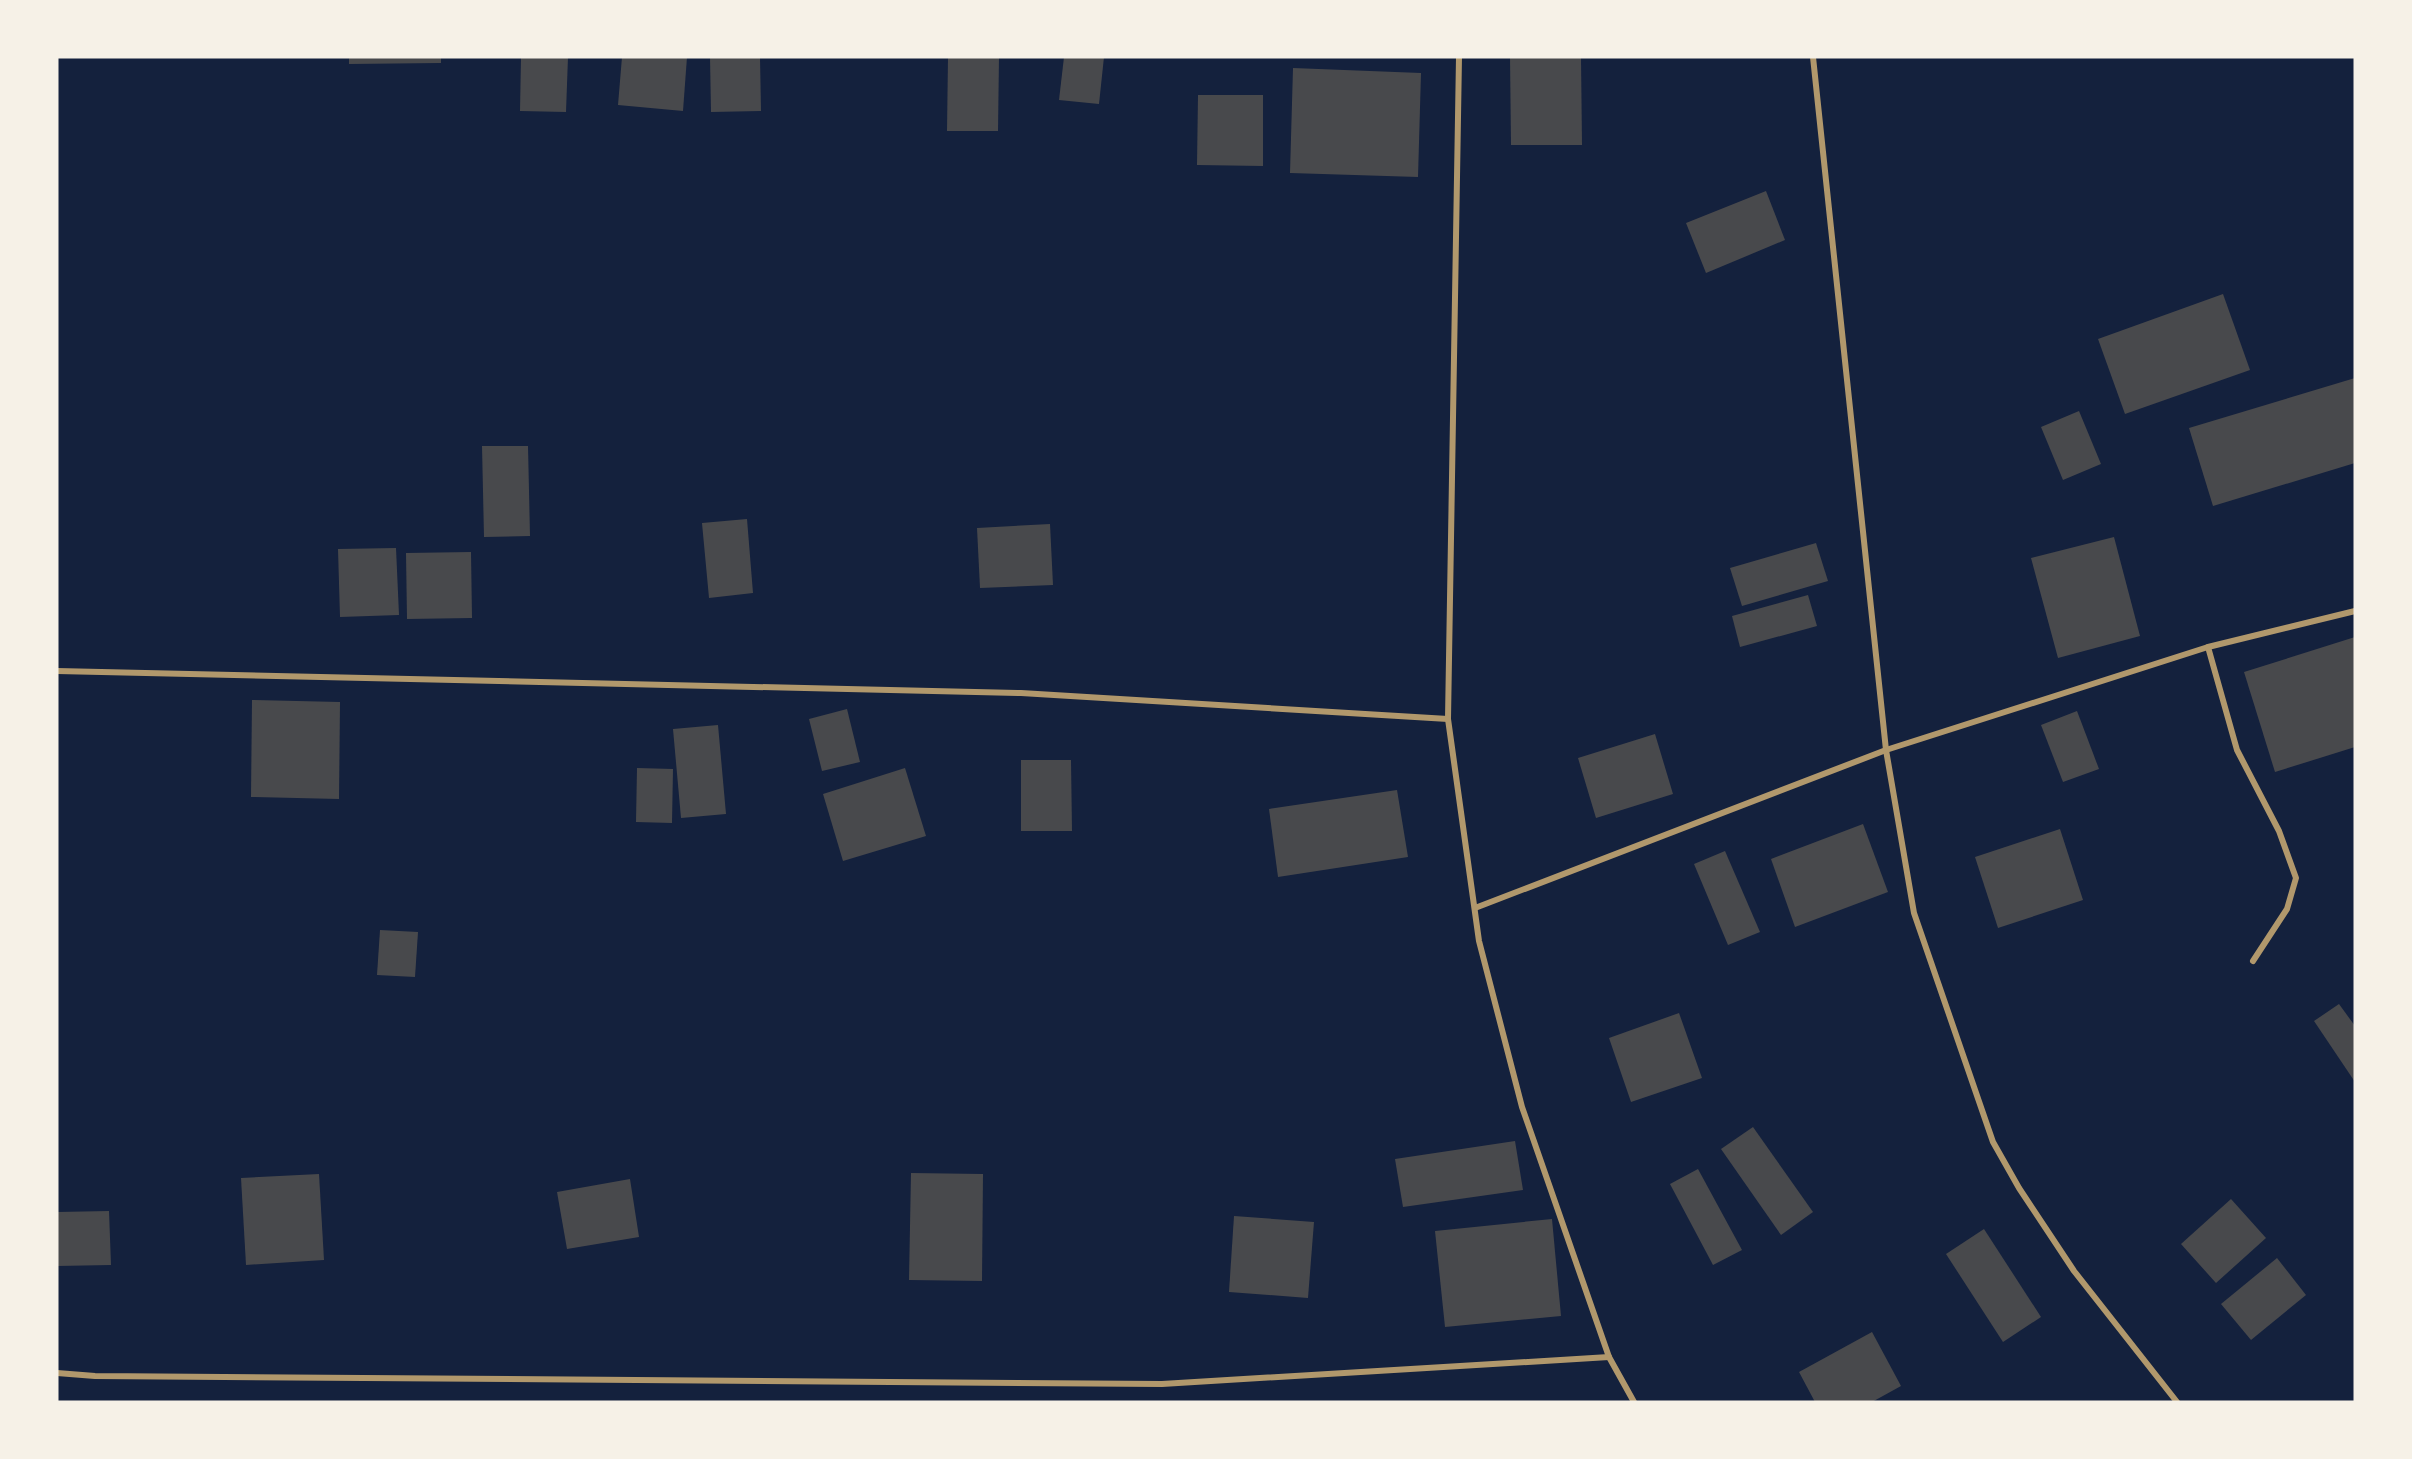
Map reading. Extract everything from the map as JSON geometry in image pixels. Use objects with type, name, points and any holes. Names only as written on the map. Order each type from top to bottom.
[{"type":"street","points":[[1459,57],[1448,719],[1479,940],[1522,1107],[1609,1357],[1634,1402]]},
{"type":"street","points":[[1813,57],[1886,750],[1914,913],[1993,1142],[2019,1188],[2074,1271],[2177,1402]]},
{"type":"street","points":[[1475,908],[1886,750],[2208,647],[2355,611]]},
{"type":"street","points":[[2208,647],[2237,750],[2279,831],[2296,878],[2287,909],[2253,961]]},
{"type":"street","points":[[57,671],[1021,693],[1448,719]]},
{"type":"street","points":[[57,1373],[95,1376],[1162,1384],[1609,1357]]},
{"type":"building","points":[[349,57],[441,57],[441,63],[349,64]]},
{"type":"building","points":[[521,57],[568,57],[566,112],[520,111]]},
{"type":"building","points":[[622,57],[687,57],[683,111],[618,105]]},
{"type":"building","points":[[710,57],[760,57],[761,111],[711,112]]},
{"type":"building","points":[[948,57],[999,57],[998,131],[947,131]]},
{"type":"building","points":[[1064,57],[1104,57],[1099,104],[1059,100]]},
{"type":"building","points":[[1510,57],[1581,57],[1582,145],[1511,145]]},
{"type":"building","points":[[1293,68],[1421,73],[1418,177],[1290,173]]},
{"type":"building","points":[[1198,95],[1263,95],[1263,166],[1197,165]]},
{"type":"building","points":[[1766,191],[1785,240],[1706,273],[1686,223]]},
{"type":"building","points":[[2223,294],[2250,370],[2125,414],[2098,339]]},
{"type":"building","points":[[2355,378],[2355,463],[2213,506],[2189,428]]},
{"type":"building","points":[[2079,411],[2101,464],[2063,480],[2041,427]]},
{"type":"building","points":[[482,446],[528,446],[530,536],[484,537]]},
{"type":"building","points":[[747,519],[753,593],[709,598],[702,523]]},
{"type":"building","points":[[1050,524],[1053,585],[980,588],[977,528]]},
{"type":"building","points":[[2114,537],[2140,636],[2058,658],[2031,558]]},
{"type":"building","points":[[1816,543],[1828,581],[1742,606],[1730,568]]},
{"type":"building","points":[[396,548],[399,615],[340,617],[338,549]]},
{"type":"building","points":[[471,552],[472,618],[407,619],[406,553]]},
{"type":"building","points":[[1808,595],[1817,626],[1740,647],[1732,616]]},
{"type":"building","points":[[2355,637],[2355,747],[2275,772],[2244,672]]},
{"type":"building","points":[[252,700],[340,702],[339,799],[251,797]]},
{"type":"building","points":[[847,709],[860,762],[822,771],[809,719]]},
{"type":"building","points":[[2077,711],[2099,769],[2063,782],[2041,725]]},
{"type":"building","points":[[718,725],[726,814],[681,818],[673,729]]},
{"type":"building","points":[[1655,734],[1673,794],[1596,818],[1578,758]]},
{"type":"building","points":[[1021,760],[1071,760],[1072,831],[1021,831]]},
{"type":"building","points":[[637,768],[673,769],[672,823],[636,822]]},
{"type":"building","points":[[905,768],[926,836],[843,861],[823,794]]},
{"type":"building","points":[[1397,790],[1408,857],[1278,877],[1269,809]]},
{"type":"building","points":[[1863,824],[1888,892],[1795,927],[1771,859]]},
{"type":"building","points":[[2060,829],[2083,900],[1998,928],[1975,857]]},
{"type":"building","points":[[1725,851],[1760,932],[1728,945],[1694,864]]},
{"type":"building","points":[[380,930],[418,932],[415,977],[377,975]]},
{"type":"building","points":[[2339,1004],[2355,1026],[2355,1082],[2314,1021]]},
{"type":"building","points":[[1679,1013],[1702,1078],[1631,1102],[1609,1038]]},
{"type":"building","points":[[1753,1127],[1813,1212],[1781,1235],[1721,1149]]},
{"type":"building","points":[[1515,1141],[1523,1190],[1403,1207],[1395,1159]]},
{"type":"building","points":[[1698,1169],[1742,1250],[1713,1265],[1670,1184]]},
{"type":"building","points":[[911,1173],[983,1174],[982,1281],[909,1280]]},
{"type":"building","points":[[319,1174],[324,1260],[246,1265],[241,1178]]},
{"type":"building","points":[[630,1179],[639,1237],[567,1249],[557,1192]]},
{"type":"building","points":[[2231,1199],[2266,1238],[2216,1283],[2181,1244]]},
{"type":"building","points":[[109,1211],[111,1265],[57,1266],[57,1212]]},
{"type":"building","points":[[1234,1216],[1314,1222],[1308,1298],[1229,1292]]},
{"type":"building","points":[[1552,1219],[1561,1316],[1445,1327],[1435,1231]]},
{"type":"building","points":[[1984,1229],[2041,1317],[2003,1342],[1946,1254]]},
{"type":"building","points":[[2277,1258],[2306,1295],[2251,1340],[2221,1304]]},
{"type":"building","points":[[1872,1332],[1901,1386],[1872,1402],[1815,1402],[1799,1372]]}]
